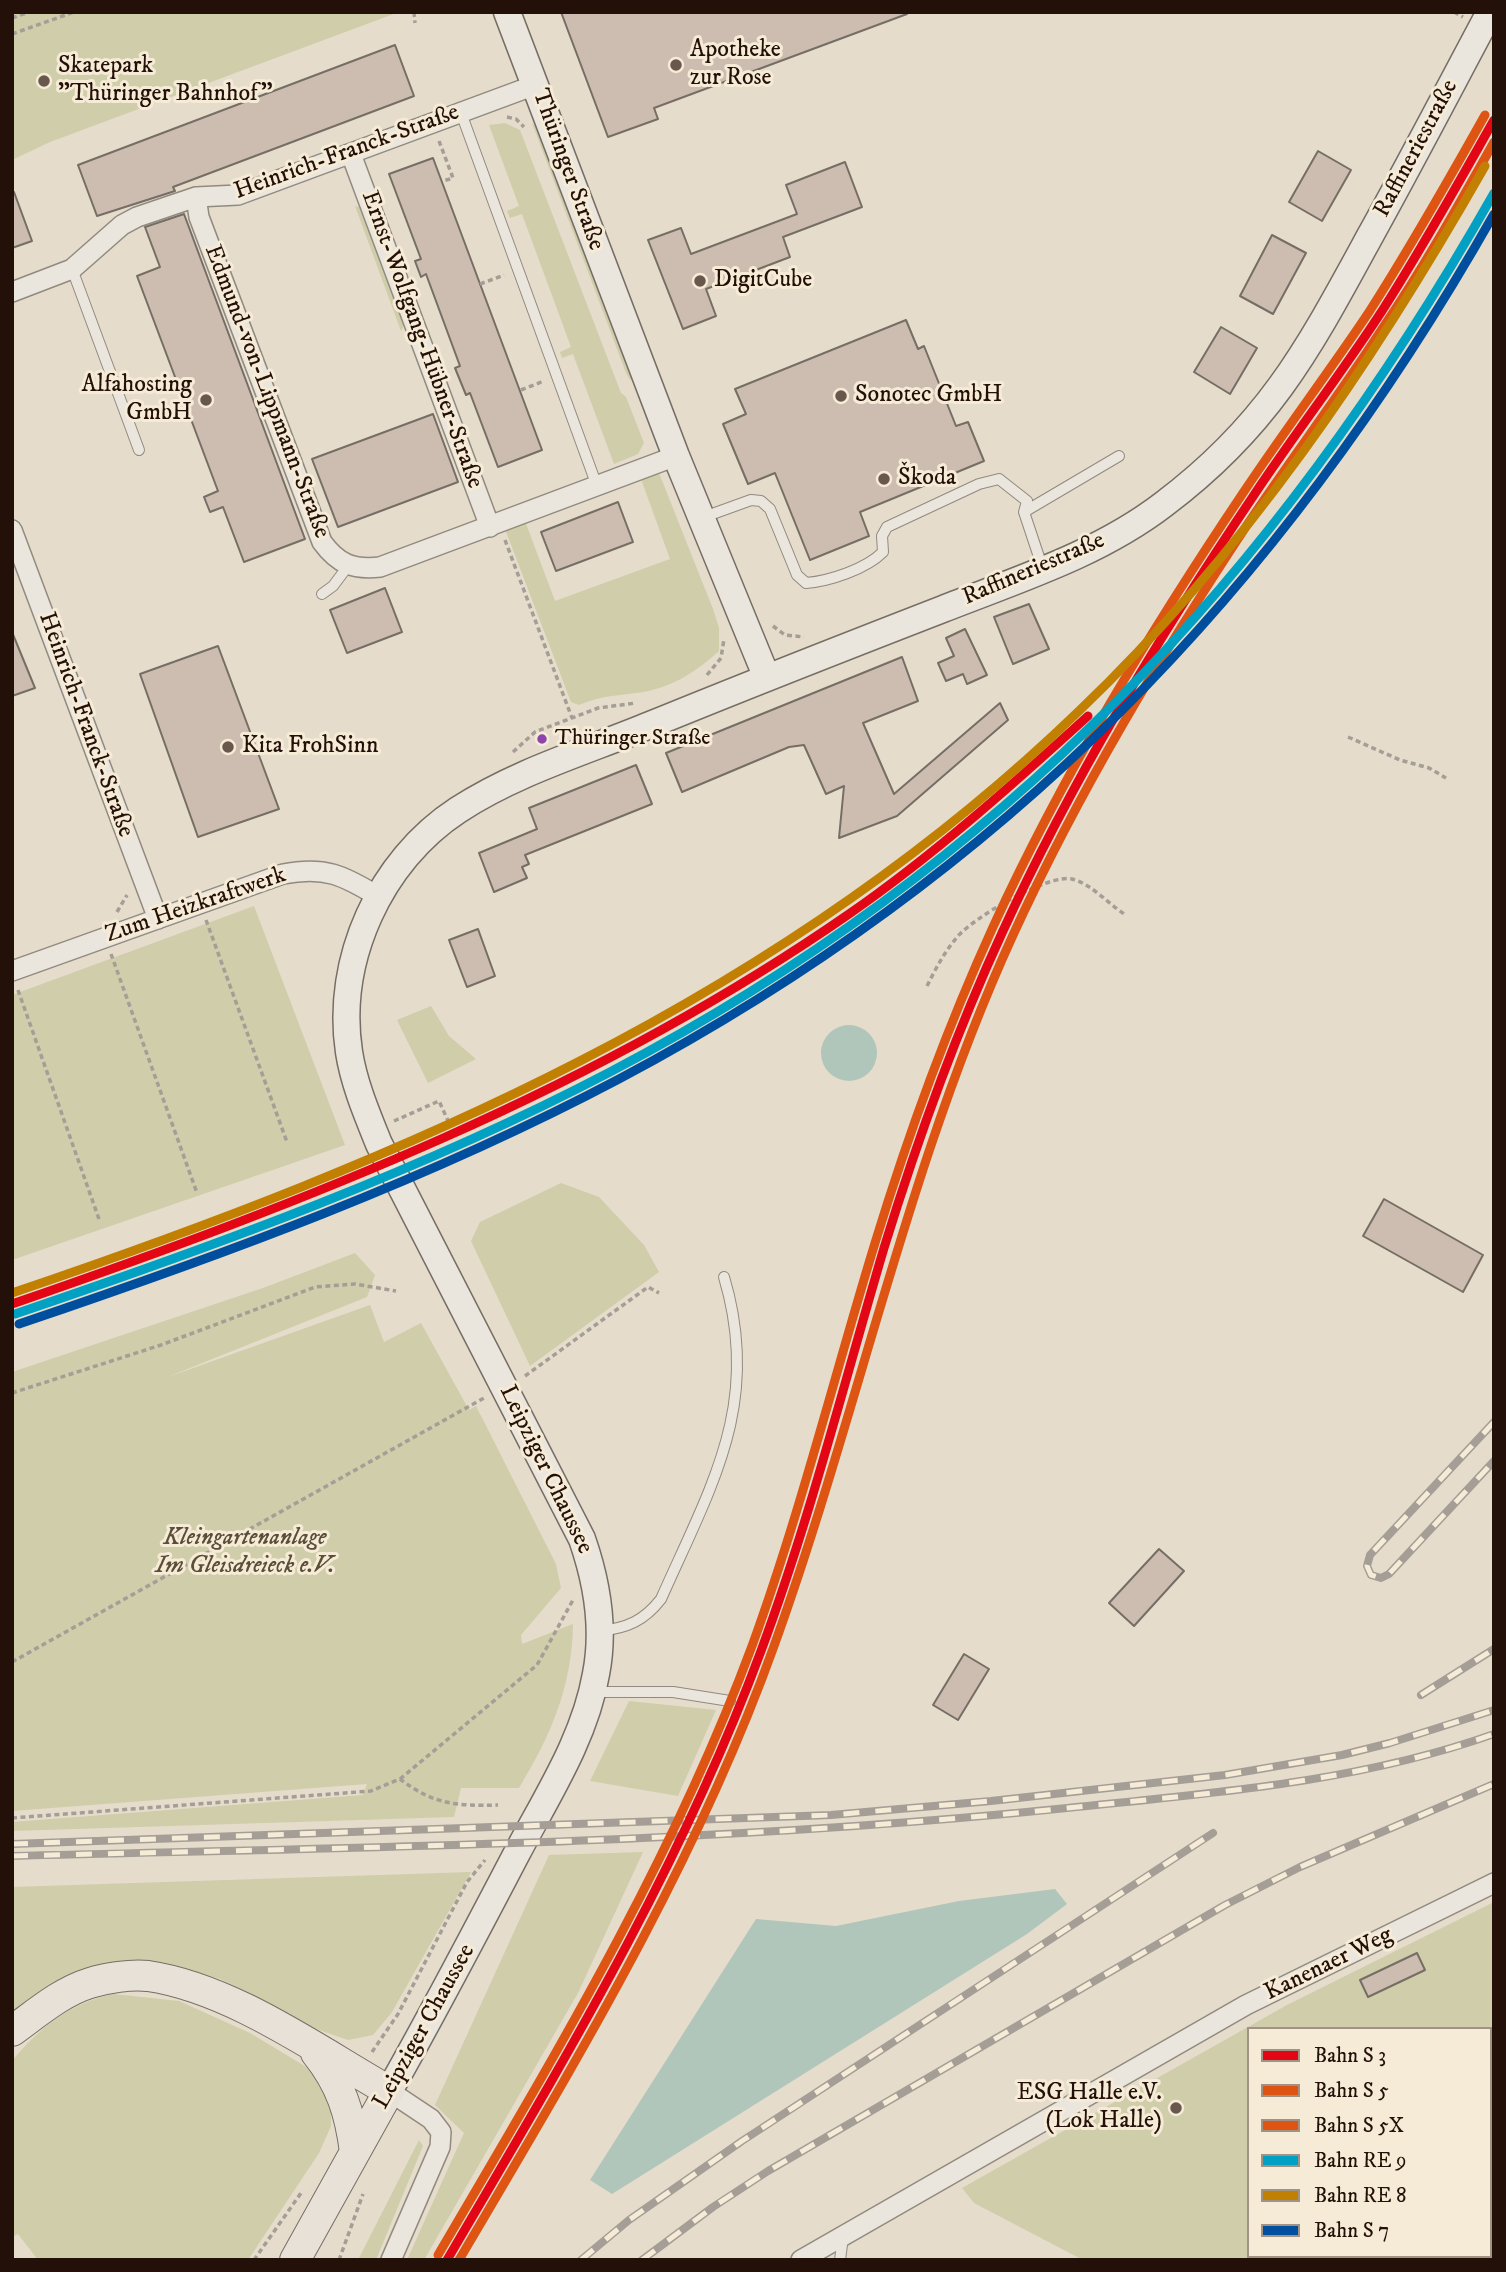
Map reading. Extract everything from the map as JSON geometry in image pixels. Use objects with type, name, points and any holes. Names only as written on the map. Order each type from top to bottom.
[{"type":"main road","name":"Thüringer Straße","points":[[507,12],[676,456],[766,678]]},
{"type":"main road","name":"Raffineriestraße","points":[[379,897],[400,864],[426,836],[475,799],[766,678],[1043,569],[1098,545],[1160,507],[1222,457],[1270,404],[1316,335],[1490,12]]},
{"type":"main road","name":"Leipziger Chaussee","points":[[295,2260],[470,1947],[547,1797],[583,1721],[593,1692],[599,1631],[596,1585],[582,1539],[379,1144],[357,1089],[349,1055],[347,999],[362,931],[379,897]]},
{"type":"main road","points":[[17,2031],[55,1999],[88,1984],[146,1976],[205,1991],[389,2091]]},
{"type":"main road","points":[[311,2047],[342,2091],[351,2121],[355,2152]]},
{"type":"street","name":"Heinrich-Franck-Straße","points":[[12,292],[72,269],[122,225],[196,197],[238,195],[535,85]]},
{"type":"street","name":"Ernst-Wolfgang-Hübner-Straße","points":[[351,154],[489,527]]},
{"type":"street","name":"Edmund-von-Lippmann-Straße","points":[[196,197],[199,217],[322,542],[332,556],[348,566],[362,569],[380,567],[676,456]]},
{"type":"street","name":"Heinrich-Franck-Straße","points":[[12,530],[158,919]]},
{"type":"street","name":"Zum Heizkraftwerk","points":[[14,978],[158,919],[283,874],[306,870],[342,876],[379,897]]},
{"type":"street","name":"Kanenaer Weg","points":[[801,2260],[1246,2006],[1494,1883]]},
{"type":"street","points":[[389,2091],[431,2119],[441,2132],[440,2147],[391,2260]]},
{"type":"lane","points":[[461,113],[597,485]]},
{"type":"lane","points":[[72,269],[139,450]]},
{"type":"lane","points":[[1024,512],[1119,456]]},
{"type":"lane","points":[[702,518],[751,500],[761,501],[770,509],[797,575],[806,583],[820,582],[875,560],[883,552],[882,536],[887,527],[979,484],[999,479],[1027,501],[1024,512],[1043,569]]},
{"type":"lane","points":[[322,594],[333,586],[348,566]]},
{"type":"lane","points":[[599,1631],[629,1626],[652,1612],[661,1599],[718,1469],[734,1415],[738,1386],[736,1327],[724,1277]]},
{"type":"lane","points":[[593,1692],[673,1692],[730,1701]]},
{"type":"lane","points":[[840,2260],[844,2236]]},
{"type":"path","points":[[12,18],[29,12]]},
{"type":"path","points":[[12,34],[74,12]]},
{"type":"path","points":[[414,12],[415,23]]},
{"type":"path","points":[[504,117],[516,119],[524,128]]},
{"type":"path","points":[[526,118],[531,131]]},
{"type":"path","points":[[443,181],[453,178],[437,136],[445,133]]},
{"type":"path","points":[[480,284],[519,269]]},
{"type":"path","points":[[521,390],[559,375]]},
{"type":"path","points":[[489,527],[502,530],[572,718]]},
{"type":"path","points":[[771,625],[785,635],[808,637]]},
{"type":"path","points":[[702,680],[713,670],[724,653],[724,628]]},
{"type":"path","points":[[508,757],[529,736],[572,718],[598,708],[642,702]]},
{"type":"path","points":[[1348,737],[1400,760],[1429,768],[1446,778]]},
{"type":"path","points":[[927,986],[941,959],[960,934],[1000,907],[1049,881],[1071,879],[1086,886],[1126,915]]},
{"type":"path","points":[[110,918],[126,901],[129,888]]},
{"type":"path","points":[[205,917],[287,1142]]},
{"type":"path","points":[[110,951],[197,1193]]},
{"type":"path","points":[[14,978],[99,1219]]},
{"type":"path","points":[[385,1116],[389,1124],[439,1101],[449,1123]]},
{"type":"path","points":[[12,1393],[160,1345],[315,1287],[355,1284],[396,1291]]},
{"type":"path","points":[[520,1379],[648,1287],[659,1293]]},
{"type":"path","points":[[12,1662],[488,1396]]},
{"type":"path","points":[[12,1818],[371,1791],[400,1779],[537,1665],[567,1607],[579,1597]]},
{"type":"path","points":[[400,1779],[420,1794],[454,1805],[498,1805]]},
{"type":"path","points":[[359,2074],[385,2029],[398,2014],[467,1882],[492,1852]]},
{"type":"path","points":[[339,2260],[368,2185]]},
{"type":"path","points":[[254,2260],[301,2192]]},
{"type":"green space","points":[[12,12],[399,12],[50,142],[12,160]]},
{"type":"green space","points":[[505,123],[520,130],[621,393],[626,397],[644,443],[638,454],[614,464],[573,354],[562,358],[560,352],[571,347],[522,214],[510,218],[507,211],[519,206],[489,125]]},
{"type":"green space","points":[[532,123],[538,128],[634,378],[630,380],[626,373]]},
{"type":"green space","points":[[355,206],[362,208],[405,324],[401,331]]},
{"type":"green space","points":[[659,473],[713,609],[719,628],[719,651],[693,671],[664,686],[579,705],[571,702],[505,529],[525,521],[555,601],[670,559],[641,479]]},
{"type":"green space","points":[[254,906],[345,1145],[12,1260],[12,995]]},
{"type":"green space","points":[[431,1006],[449,1036],[476,1059],[428,1083],[397,1020]]},
{"type":"green space","points":[[561,1183],[599,1197],[644,1245],[659,1272],[530,1366],[471,1241],[480,1222]]},
{"type":"green space","name":"Kleingartenanlage Im Gleisdreieck e.V.","points":[[355,1253],[375,1275],[367,1297],[165,1378],[370,1305],[384,1342],[421,1323],[469,1410],[476,1406],[556,1564],[561,1588],[521,1635],[522,1644],[573,1624],[569,1669],[558,1710],[541,1749],[519,1788],[461,1788],[454,1817],[12,1831],[12,1822],[363,1795],[367,1784],[12,1811],[12,1372],[263,1288]]},
{"type":"green space","points":[[629,1701],[716,1710],[678,1796],[590,1781]]},
{"type":"green space","points":[[643,1852],[578,1993],[424,2260],[407,2260],[464,2133],[435,2105],[549,1855]]},
{"type":"green space","points":[[471,1872],[392,2012],[373,2035],[348,2040],[316,2029],[220,1979],[182,1968],[134,1965],[12,2017],[12,1887]]},
{"type":"green space","name":"ESG Halle e.V. (Lok Halle)","points":[[1494,1902],[1494,2260],[1083,2260],[974,2203],[962,2188],[1247,2028],[1247,2258],[1492,2258],[1492,2027],[1248,2027]]},
{"type":"green space","points":[[114,1994],[179,2001],[250,2033],[318,2074],[331,2107],[331,2126],[319,2153],[248,2260],[38,2260],[18,2234],[14,2236],[12,2061],[34,2037],[57,2018],[83,2003]]},
{"type":"green space","points":[[419,2140],[423,2146],[376,2260],[358,2260]]},
{"type":"shaded area","points":[[849,1025],[860,1027],[869,1033],[875,1042],[875,1064],[869,1073],[860,1079],[849,1081],[838,1079],[829,1073],[823,1064],[821,1053],[823,1042],[829,1033],[838,1027]]},
{"type":"shaded area","points":[[1055,1889],[1067,1904],[1027,1934],[612,2194],[590,2180],[756,1919],[836,1926],[959,1901]]},
{"type":"building","name":"Apotheke zur Rose","points":[[561,12],[907,14],[654,108],[658,119],[608,137]]},
{"type":"building","points":[[395,45],[414,96],[173,187],[175,191],[97,216],[78,165]]},
{"type":"building","points":[[1318,151],[1351,170],[1322,221],[1289,202]]},
{"type":"building","points":[[433,158],[542,450],[498,467],[470,393],[466,395],[455,368],[460,366],[426,274],[421,277],[415,261],[421,259],[389,174]]},
{"type":"building","name":"DigitCube","points":[[845,162],[862,207],[783,237],[790,257],[706,289],[716,316],[683,329],[648,240],[681,228],[691,254],[797,214],[786,185]]},
{"type":"building","points":[[14,192],[32,241],[12,248],[12,193]]},
{"type":"building","points":[[184,214],[305,539],[244,562],[223,507],[210,512],[204,497],[218,491],[137,276],[160,267],[145,227]]},
{"type":"building","points":[[1272,235],[1306,253],[1273,314],[1240,296]]},
{"type":"building","points":[[906,320],[918,349],[924,346],[956,426],[968,422],[984,461],[860,512],[869,536],[810,560],[775,473],[748,484],[723,424],[746,414],[735,389]]},
{"type":"building","points":[[1221,327],[1257,348],[1230,394],[1194,372]]},
{"type":"building","points":[[433,414],[458,482],[338,527],[312,459]]},
{"type":"building","points":[[618,502],[633,542],[556,571],[541,532]]},
{"type":"building","points":[[385,588],[402,632],[347,653],[330,610]]},
{"type":"building","points":[[1029,604],[1049,649],[1013,664],[994,617]]},
{"type":"building","points":[[965,629],[987,675],[967,684],[963,674],[946,681],[938,663],[954,656],[946,638]]},
{"type":"building","points":[[12,632],[35,688],[12,696]]},
{"type":"building","points":[[218,646],[279,809],[198,837],[140,674]]},
{"type":"building","points":[[902,657],[918,701],[863,723],[894,794],[1000,703],[1008,720],[897,816],[839,838],[844,786],[826,794],[804,745],[789,747],[682,792],[666,753]]},
{"type":"building","points":[[636,765],[652,804],[525,855],[529,864],[522,867],[527,878],[494,892],[479,853],[537,829],[529,808]]},
{"type":"building","points":[[478,929],[495,976],[467,987],[449,940]]},
{"type":"building","points":[[1384,1199],[1483,1255],[1463,1292],[1363,1236]]},
{"type":"building","points":[[1159,1549],[1184,1571],[1134,1626],[1109,1603]]},
{"type":"building","points":[[964,1654],[989,1669],[958,1720],[933,1705]]},
{"type":"building","points":[[1417,1953],[1425,1970],[1368,1997],[1360,1980]]},
{"type":"railway","points":[[1494,1422],[1370,1555],[1367,1566],[1371,1575],[1381,1578],[1389,1574],[1494,1461]]},
{"type":"railway","points":[[1421,1695],[1494,1649]]},
{"type":"railway","points":[[12,1844],[831,1815],[991,1801],[1225,1775],[1342,1755],[1390,1743],[1494,1710]]},
{"type":"railway","points":[[12,1856],[672,1837],[936,1820],[1283,1784],[1389,1764],[1494,1734]]},
{"type":"railway","points":[[642,2260],[713,2207],[768,2171],[1225,1905],[1300,1867],[1494,1784]]},
{"type":"railway","points":[[581,2260],[629,2220],[742,2141],[1213,1833]]},
{"type":"transit line","points":[[438,2255],[525,2107],[608,1957],[648,1881],[720,1726],[752,1646],[786,1546],[875,1243],[914,1123],[959,1005],[1020,870],[1079,758],[1142,649],[1245,490],[1369,312],[1485,115]]},
{"type":"transit line","points":[[447,2260],[618,1962],[657,1886],[729,1731],[779,1601],[826,1451],[884,1248],[923,1128],[968,1010],[1029,876],[1088,764],[1151,655],[1254,495],[1378,317],[1423,245],[1494,120]]},
{"type":"transit line","points":[[459,2260],[547,2111],[631,1960],[671,1884],[743,1727],[804,1557],[943,1110],[976,1022],[1038,881],[1093,776],[1184,622],[1249,522],[1399,304],[1494,142]]},
{"type":"transit line","points":[[12,1293],[158,1242],[302,1187],[443,1127],[580,1061],[713,988],[841,906],[963,813],[1080,710],[1140,649],[1197,586],[1251,520],[1302,453],[1398,312],[1485,166]]},
{"type":"transit line","points":[[15,1314],[318,1204],[466,1142],[538,1108],[610,1072],[752,991],[884,901],[1006,804],[1118,699],[1223,586],[1319,464],[1410,333],[1494,193]]},
{"type":"transit line","points":[[19,1324],[324,1214],[547,1116],[619,1079],[758,999],[888,911],[1009,815],[1121,712],[1225,600],[1321,480],[1411,351],[1494,214]]},
{"type":"transit line","points":[[12,1304],[121,1266],[338,1183],[549,1089],[652,1035],[752,977],[881,891],[972,819],[1088,716]]},
{"type":"place","name":"Apotheke zur Rose","points":[[676,65]]},
{"type":"place","name":"Skatepark \"Thüringer Bahnhof\"","points":[[44,81]]},
{"type":"place","name":"DigitCube","points":[[700,281]]},
{"type":"place","name":"Sonotec GmbH","points":[[841,396]]},
{"type":"place","name":"Alfahosting GmbH","points":[[206,400]]},
{"type":"place","name":"Škoda","points":[[884,479]]},
{"type":"place","name":"Thüringer Straße","points":[[542,739]]},
{"type":"place","name":"Kita FrohSinn","points":[[228,747]]},
{"type":"place","name":"ESG Halle e.V. (Lok Halle)","points":[[1176,2108]]}]
